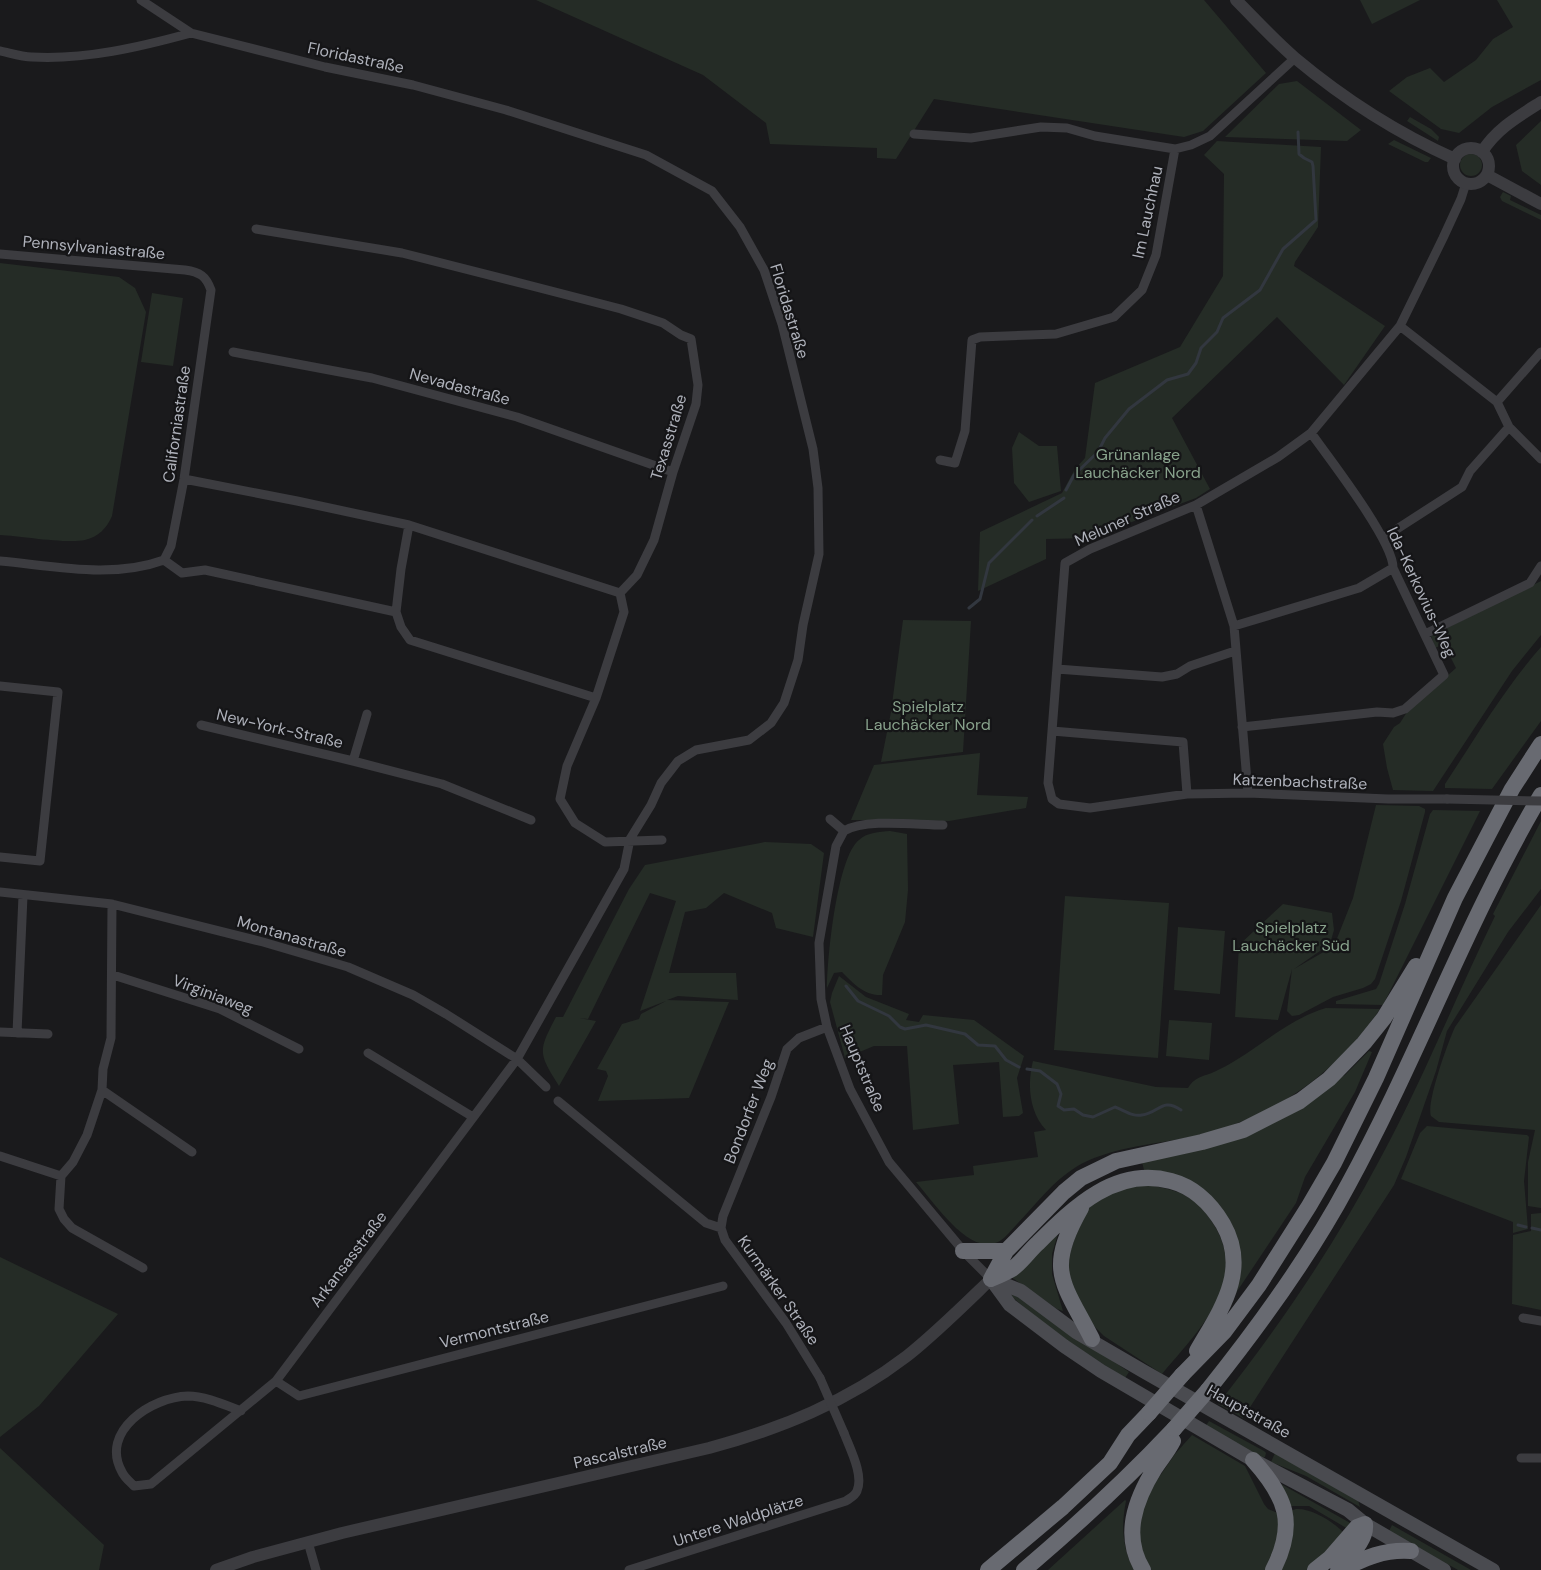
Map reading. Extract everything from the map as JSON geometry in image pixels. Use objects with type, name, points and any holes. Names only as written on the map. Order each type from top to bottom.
[{"type":"highway","points":[[988,1570],[1063,1507],[1110,1463],[1128,1435],[1224,1332],[1259,1285],[1334,1163],[1405,1016],[1435,941],[1474,859],[1512,789],[1541,744]]},
{"type":"highway","points":[[1024,1570],[1088,1516],[1174,1429],[1208,1390],[1304,1260],[1348,1185],[1384,1116],[1496,876],[1541,795]]},
{"type":"highway","points":[[991,1279],[1006,1251],[1064,1192],[1081,1178],[1099,1168],[1124,1159],[1235,1132],[1273,1116],[1300,1101],[1329,1079],[1364,1043],[1384,1018],[1417,964],[1435,941]]},
{"type":"highway","points":[[991,1279],[1013,1268],[1062,1219],[1100,1190],[1130,1179],[1161,1178],[1192,1190],[1213,1209],[1223,1224],[1233,1258],[1230,1288],[1220,1314],[1182,1375]]},
{"type":"highway","points":[[1086,1200],[1066,1236],[1061,1270],[1068,1297],[1092,1340]]},
{"type":"highway","points":[[963,1251],[1006,1251]]},
{"type":"highway","points":[[1143,1570],[1134,1551],[1132,1537],[1134,1512],[1142,1490],[1174,1439],[1174,1429]]},
{"type":"highway","points":[[1257,1462],[1272,1481],[1285,1509],[1286,1534],[1283,1552],[1273,1570]]},
{"type":"highway","points":[[1314,1570],[1330,1558],[1357,1527],[1365,1524],[1366,1532],[1362,1540],[1339,1570]]},
{"type":"highway","points":[[1339,1570],[1379,1552],[1411,1551]]},
{"type":"main road","name":"Hauptstraße","points":[[991,1279],[1021,1291],[1076,1332],[1494,1570]]},
{"type":"main road","name":"Hauptstraße","points":[[991,1279],[1010,1305],[1064,1347],[1130,1389],[1257,1462],[1348,1510],[1365,1524],[1444,1570]]},
{"type":"main road","points":[[1130,1389],[1128,1384],[1131,1375],[1136,1371],[1143,1371]]},
{"type":"main road","points":[[1257,1462],[1271,1455],[1272,1443]]},
{"type":"main road","points":[[1365,1524],[1375,1504]]},
{"type":"street","name":"Floridastraße","points":[[141,0],[190,33],[486,104],[646,155],[712,191],[740,227],[759,262],[782,324],[813,449],[819,488],[819,554],[803,625],[798,660],[784,703],[771,723],[749,741],[696,750],[678,761],[661,783],[651,806],[630,839]]},
{"type":"street","points":[[1236,0],[1295,58],[1341,94],[1366,111],[1455,159]]},
{"type":"street","name":"Floridastraße","points":[[0,51],[29,57],[62,57],[141,46],[190,33]]},
{"type":"street","name":"Im Lauchhau","points":[[940,460],[955,463],[965,431],[972,340],[980,337],[1056,334],[1114,317],[1142,290],[1156,255],[1175,149],[1191,145],[1210,136],[1295,58]]},
{"type":"street","points":[[1482,152],[1492,137],[1506,125],[1541,102]]},
{"type":"street","points":[[914,134],[971,138],[1019,129],[1067,128],[1095,136],[1175,149]]},
{"type":"street","points":[[1467,148],[1482,152],[1489,165],[1487,175],[1478,183],[1466,183],[1456,176],[1453,165],[1462,151],[1467,148]]},
{"type":"street","points":[[1487,175],[1541,204]]},
{"type":"street","name":"Meluner Straße","points":[[1059,804],[1052,799],[1048,783],[1065,563],[1090,549],[1196,505],[1278,457],[1311,433],[1400,326],[1461,199],[1466,183]]},
{"type":"street","name":"Texasstraße","points":[[256,229],[402,253],[621,309],[663,323],[691,339],[698,385],[696,404],[673,472],[654,540],[637,575],[620,593]]},
{"type":"street","name":"Pennsylvaniastraße","points":[[0,254],[185,270],[202,275],[208,280],[211,290]]},
{"type":"street","name":"Californiastraße","points":[[164,560],[171,546],[184,479],[211,290]]},
{"type":"street","points":[[1400,326],[1497,402],[1509,427],[1541,459]]},
{"type":"street","name":"Nevadastraße","points":[[234,352],[372,378],[517,417],[673,472]]},
{"type":"street","points":[[1497,402],[1541,352]]},
{"type":"street","points":[[1383,538],[1462,487],[1470,471],[1509,427]]},
{"type":"street","name":"Ida-Kerkovius-Weg","points":[[1242,727],[1377,712],[1393,713],[1405,709],[1444,675],[1393,568],[1393,559],[1383,538],[1311,433]]},
{"type":"street","points":[[184,479],[409,525],[620,593],[624,612],[596,698],[567,766],[560,799],[575,823],[605,842],[630,839],[662,840]]},
{"type":"street","points":[[1196,505],[1234,626],[1248,793]]},
{"type":"street","points":[[409,525],[396,612],[401,627],[411,640],[596,698]]},
{"type":"street","points":[[0,561],[116,571],[148,566],[164,560],[182,573],[205,570],[396,612]]},
{"type":"street","points":[[1425,634],[1530,583],[1541,566]]},
{"type":"street","points":[[1234,626],[1359,588],[1393,568]]},
{"type":"street","points":[[1058,669],[1162,677],[1177,674],[1190,666],[1235,651]]},
{"type":"street","points":[[0,686],[58,692],[40,861],[0,857]]},
{"type":"street","name":"New-York-Straße","points":[[353,761],[367,714]]},
{"type":"street","name":"New-York-Straße","points":[[201,725],[442,784],[531,820]]},
{"type":"street","points":[[1052,731],[1183,742],[1187,794]]},
{"type":"street","name":"Katzenbachstraße","points":[[1059,804],[1090,808],[1187,794],[1248,793],[1388,799],[1541,801]]},
{"type":"street","points":[[830,819],[844,831],[854,825],[870,824],[943,825]]},
{"type":"street","name":"Hauptstraße","points":[[844,831],[836,846],[819,943],[821,999],[827,1027],[850,1089],[889,1162],[963,1251],[991,1279]]},
{"type":"street","name":"Arkansasstraße","points":[[241,1411],[190,1396],[167,1399],[149,1407],[130,1421],[119,1436],[116,1457],[122,1474],[134,1486],[151,1484],[241,1411],[276,1381],[516,1059],[624,869],[630,839]]},
{"type":"street","name":"Montanastraße","points":[[0,892],[112,904],[263,942],[348,967],[413,995],[516,1059],[546,1087]]},
{"type":"street","points":[[17,1033],[23,896]]},
{"type":"street","points":[[112,904],[111,1038],[103,1069],[102,1090],[87,1135],[73,1161],[61,1176],[59,1209],[72,1228],[143,1268]]},
{"type":"street","name":"Virginiaweg","points":[[113,975],[220,1010],[299,1048]]},
{"type":"street","name":"Bondorfer Weg","points":[[721,1228],[723,1216],[771,1097],[787,1049],[799,1038],[827,1027]]},
{"type":"street","points":[[0,1032],[48,1034]]},
{"type":"street","points":[[368,1053],[473,1118]]},
{"type":"street","points":[[102,1090],[192,1152]]},
{"type":"street","name":"Kurmärker Straße","points":[[558,1101],[706,1223],[721,1228],[725,1240],[786,1323],[820,1378],[858,1472],[858,1489],[855,1495]]},
{"type":"street","points":[[0,1156],[61,1176]]},
{"type":"street","name":"Pascalstraße","points":[[216,1570],[308,1542],[709,1448],[765,1432],[833,1403],[868,1383],[907,1356],[991,1279]]},
{"type":"street","name":"Vermontstraße","points":[[276,1381],[299,1396],[723,1286]]},
{"type":"street","points":[[1523,1318],[1541,1322]]},
{"type":"street","points":[[1521,1458],[1541,1458]]},
{"type":"street","name":"Untere Waldplätze","points":[[629,1570],[846,1501],[855,1495]]},
{"type":"street","points":[[308,1542],[316,1570]]},
{"type":"green space","points":[[536,0],[1204,0],[1266,73],[1203,131],[1184,137],[934,99],[896,159],[877,158],[877,148],[770,144],[766,123],[703,75]]},
{"type":"green space","points":[[1360,0],[1420,0],[1372,24]]},
{"type":"green space","points":[[1497,0],[1541,0],[1541,80],[1492,107],[1459,133],[1441,129],[1389,91],[1407,77],[1430,68],[1444,82],[1476,60],[1493,39],[1513,27]]},
{"type":"green space","points":[[1297,81],[1361,130],[1347,141],[1225,137],[1279,84]]},
{"type":"green space","points":[[1410,117],[1431,129],[1439,137],[1438,141],[1407,121]]},
{"type":"green space","points":[[1541,121],[1541,185],[1522,171],[1516,145]]},
{"type":"green space","points":[[1394,140],[1431,158],[1425,162],[1388,144]]},
{"type":"green space","name":"Grünanlage Lauchäcker Nord","points":[[1217,141],[1321,147],[1318,227],[1294,266],[1385,326],[1344,385],[1277,317],[1172,418],[1210,489],[1196,498],[1089,538],[1046,539],[1046,559],[978,591],[980,532],[1062,493],[1075,469],[1085,458],[1095,383],[1180,347],[1223,276],[1224,174],[1204,155]]},
{"type":"green space","points":[[1471,154],[1479,157],[1482,165],[1479,173],[1471,176],[1463,173],[1460,165],[1463,157]]},
{"type":"green space","points":[[1503,192],[1511,196],[1510,200],[1541,215],[1541,220],[1502,201],[1500,197]]},
{"type":"green space","points":[[0,263],[119,277],[135,288],[146,312],[112,516],[102,531],[90,539],[67,541],[0,535]]},
{"type":"green space","points":[[152,293],[183,298],[173,366],[141,362]]},
{"type":"green space","points":[[1019,432],[1039,446],[1057,446],[1061,491],[1029,502],[1014,483],[1012,448]]},
{"type":"green space","points":[[1541,581],[1541,635],[1512,671],[1433,791],[1393,790],[1383,744],[1407,712],[1456,668],[1444,644],[1435,648],[1431,636]]},
{"type":"green space","name":"Spielplatz Lauchäcker Nord","points":[[903,620],[971,621],[963,752],[881,762],[891,712]]},
{"type":"green space","points":[[1541,647],[1541,721],[1492,789],[1445,788],[1445,784],[1491,714]]},
{"type":"green space","points":[[980,753],[977,795],[1028,797],[1026,808],[949,821],[851,820],[874,765]]},
{"type":"green space","name":"Spielplatz Lauchäcker Süd","points":[[1376,805],[1419,806],[1425,809],[1425,812],[1401,901],[1375,979],[1363,988],[1333,997],[1299,1015],[1292,1016],[1287,1011],[1292,969],[1278,1020],[1235,1017],[1239,945],[1283,904],[1332,913],[1334,930],[1330,944],[1294,969],[1334,946],[1353,898]]},
{"type":"green space","points":[[1433,810],[1480,811],[1383,1005],[1336,1004],[1336,1001],[1376,989],[1379,984]]},
{"type":"green space","points":[[1541,821],[1541,889],[1508,932],[1447,1031],[1436,1071],[1394,1185],[1243,1418],[1218,1404],[1262,1347],[1344,1224],[1411,1099],[1495,916],[1493,914]]},
{"type":"green space","points":[[890,831],[907,834],[908,890],[905,922],[883,975],[882,995],[864,991],[842,972],[834,973],[827,988],[835,909],[839,887],[851,850],[862,837]]},
{"type":"green space","points":[[765,842],[811,844],[824,853],[813,937],[776,928],[772,913],[724,893],[706,908],[685,912],[669,973],[736,973],[738,1000],[678,996],[667,1000],[729,1002],[689,1098],[598,1101],[608,1076],[606,1071],[597,1069],[622,1024],[639,1019],[641,1014],[666,1001],[640,1011],[676,901],[650,893],[588,1019],[579,1018],[596,1021],[559,1086],[544,1059],[546,1037],[556,1017],[563,1017],[629,889],[645,865]]},
{"type":"green space","points":[[1065,896],[1169,903],[1158,1058],[1054,1050]]},
{"type":"green space","points":[[1541,905],[1541,1208],[1528,1206],[1528,1162],[1535,1130],[1439,1122],[1431,1116],[1430,1109],[1438,1072],[1455,1027]]},
{"type":"green space","points":[[1178,927],[1225,931],[1220,994],[1174,990]]},
{"type":"green space","points":[[839,976],[866,997],[909,1014],[906,1020],[919,1022],[923,1015],[974,1020],[1024,1056],[1017,1078],[1023,1113],[1019,1116],[1003,1117],[999,1062],[953,1065],[959,1124],[913,1130],[907,1046],[874,1046],[845,1058],[830,1002]]},
{"type":"green space","points":[[1326,1008],[1380,1009],[1341,1056],[1296,1093],[1243,1121],[1215,1131],[1101,1155],[1076,1167],[1059,1179],[998,1242],[985,1244],[966,1236],[947,1219],[916,1182],[974,1175],[973,1166],[1038,1157],[1034,1132],[1046,1130],[1036,1115],[1031,1097],[1030,1079],[1033,1061],[1156,1087],[1188,1088],[1198,1078],[1232,1063],[1297,1020]]},
{"type":"green space","points":[[1169,1020],[1212,1023],[1209,1060],[1166,1056]]},
{"type":"green space","points":[[1369,1051],[1372,1052],[1355,1092],[1305,1177],[1296,1203],[1236,1293],[1224,1211],[1144,1170],[1142,1162],[1197,1150],[1345,1075]]},
{"type":"green space","points":[[1427,1126],[1529,1137],[1524,1181],[1528,1229],[1513,1233],[1513,1222],[1401,1179],[1420,1133]]},
{"type":"green space","points":[[1142,1184],[1175,1191],[1200,1206],[1214,1225],[1223,1246],[1226,1267],[1222,1287],[1214,1306],[1190,1342],[1162,1374],[1104,1336],[1081,1313],[1066,1263],[1084,1213],[1095,1202],[1113,1191]]},
{"type":"green space","points":[[1541,1213],[1541,1310],[1512,1304],[1513,1235],[1531,1231],[1531,1214]]},
{"type":"green space","points":[[1059,1230],[1052,1254],[1052,1274],[1063,1311],[1011,1277]]},
{"type":"green space","points":[[0,1257],[118,1314],[39,1406],[0,1437]]},
{"type":"green space","points":[[1011,1291],[1129,1372],[1125,1378],[1050,1328],[1008,1293]]},
{"type":"green space","points":[[1209,1421],[1264,1451],[1265,1457],[1262,1458],[1205,1427]]},
{"type":"green space","points":[[1192,1435],[1245,1466],[1264,1504],[1268,1509],[1280,1514],[1282,1520],[1268,1570],[1150,1570],[1138,1534],[1144,1499],[1175,1454]]},
{"type":"green space","points":[[0,1448],[104,1545],[99,1570],[0,1570]]},
{"type":"green space","points":[[1275,1453],[1358,1500],[1360,1507],[1306,1476],[1271,1462]]},
{"type":"green space","points":[[1281,1484],[1352,1524],[1348,1529],[1309,1506],[1289,1506]]},
{"type":"green space","points":[[1125,1500],[1124,1536],[1127,1553],[1134,1570],[1048,1570]]},
{"type":"green space","points":[[1296,1509],[1309,1511],[1322,1517],[1345,1534],[1307,1570],[1281,1570],[1290,1511]]},
{"type":"green space","points":[[1392,1525],[1471,1570],[1458,1570],[1389,1531]]},
{"type":"waterway","points":[[1066,490],[1074,475],[1098,452],[1105,438],[1129,409],[1167,380],[1188,374],[1196,363],[1201,348],[1217,332],[1223,318],[1260,290],[1283,249],[1316,220],[1313,166],[1312,162],[1299,154],[1298,132]]},
{"type":"waterway","points":[[1037,516],[1064,498]]},
{"type":"waterway","points":[[969,608],[980,599],[989,563],[1032,520]]},
{"type":"waterway","points":[[846,986],[858,1001],[889,1016],[900,1027],[905,1029],[926,1025],[965,1034],[978,1045],[995,1046],[1006,1060],[1019,1067]]},
{"type":"waterway","points":[[1027,1069],[1040,1071],[1057,1084],[1061,1094],[1058,1106],[1064,1110],[1074,1109],[1083,1115],[1093,1117],[1115,1107],[1138,1115],[1148,1114],[1165,1105],[1175,1106],[1181,1110]]},
{"type":"waterway","points":[[1518,1225],[1526,1227]]},
{"type":"waterway","points":[[1532,1228],[1541,1230]]}]
